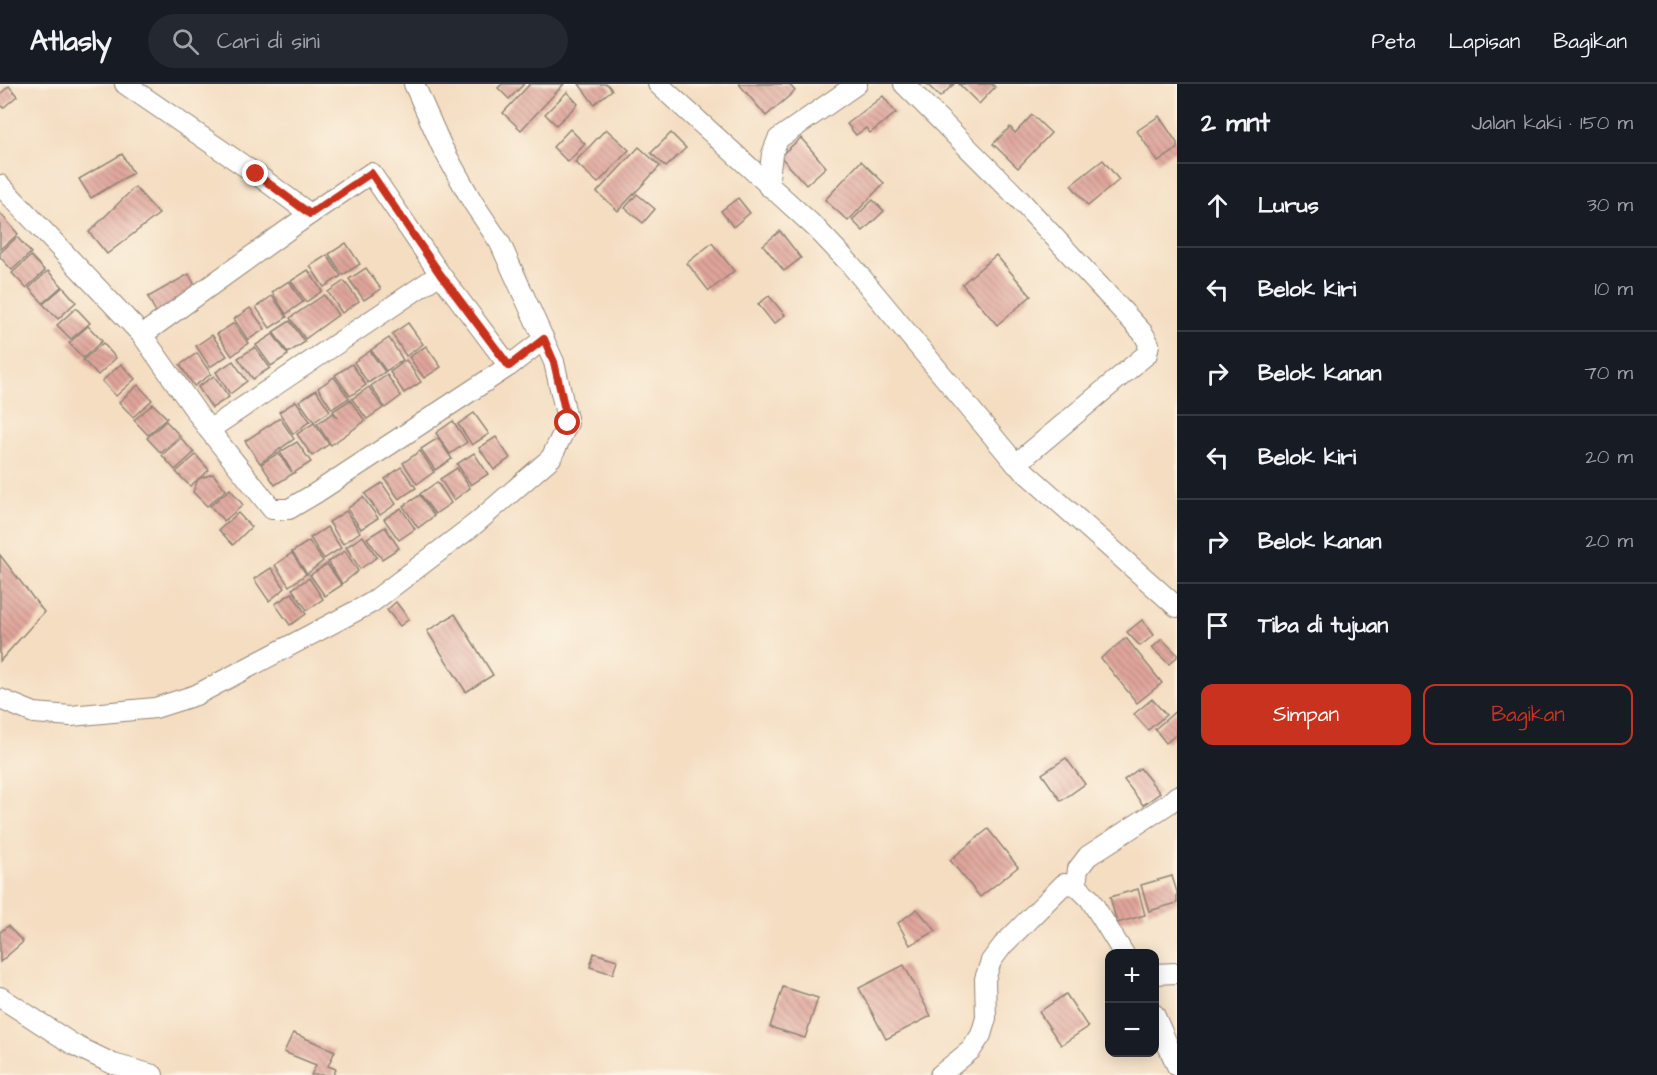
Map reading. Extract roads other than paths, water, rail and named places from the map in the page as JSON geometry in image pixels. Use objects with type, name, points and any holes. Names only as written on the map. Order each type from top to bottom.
[{"type":"street","points":[[125,84],[310,214]]},
{"type":"street","points":[[0,699],[34,713],[71,716],[155,708],[196,695],[371,603],[475,524],[551,458],[568,423],[554,362],[500,243],[472,201],[442,147],[414,84]]},
{"type":"street","points":[[658,84],[816,228],[851,265],[1016,464],[1177,607]]},
{"type":"street","points":[[768,186],[772,154],[778,139],[857,84]]},
{"type":"street","points":[[904,84],[1018,199],[1143,333],[1149,344],[1147,354],[1016,464]]},
{"type":"street","points":[[142,335],[371,173],[440,274],[509,366]]},
{"type":"street","points":[[0,185],[142,335],[209,430],[272,509],[289,508],[316,493],[509,366],[544,339]]},
{"type":"street","points":[[209,430],[440,274]]},
{"type":"street","points":[[1076,885],[1077,869],[1088,856],[1177,796]]},
{"type":"street","points":[[940,1075],[971,1050],[981,1035],[986,1018],[985,979],[991,961],[1003,945],[1064,884],[1076,885],[1090,898],[1121,949]]},
{"type":"street","points":[[1159,974],[1177,973]]},
{"type":"street","points":[[0,997],[74,1045],[113,1064],[153,1075]]},
{"type":"street","points":[[1159,1023],[1177,1066]]}]
